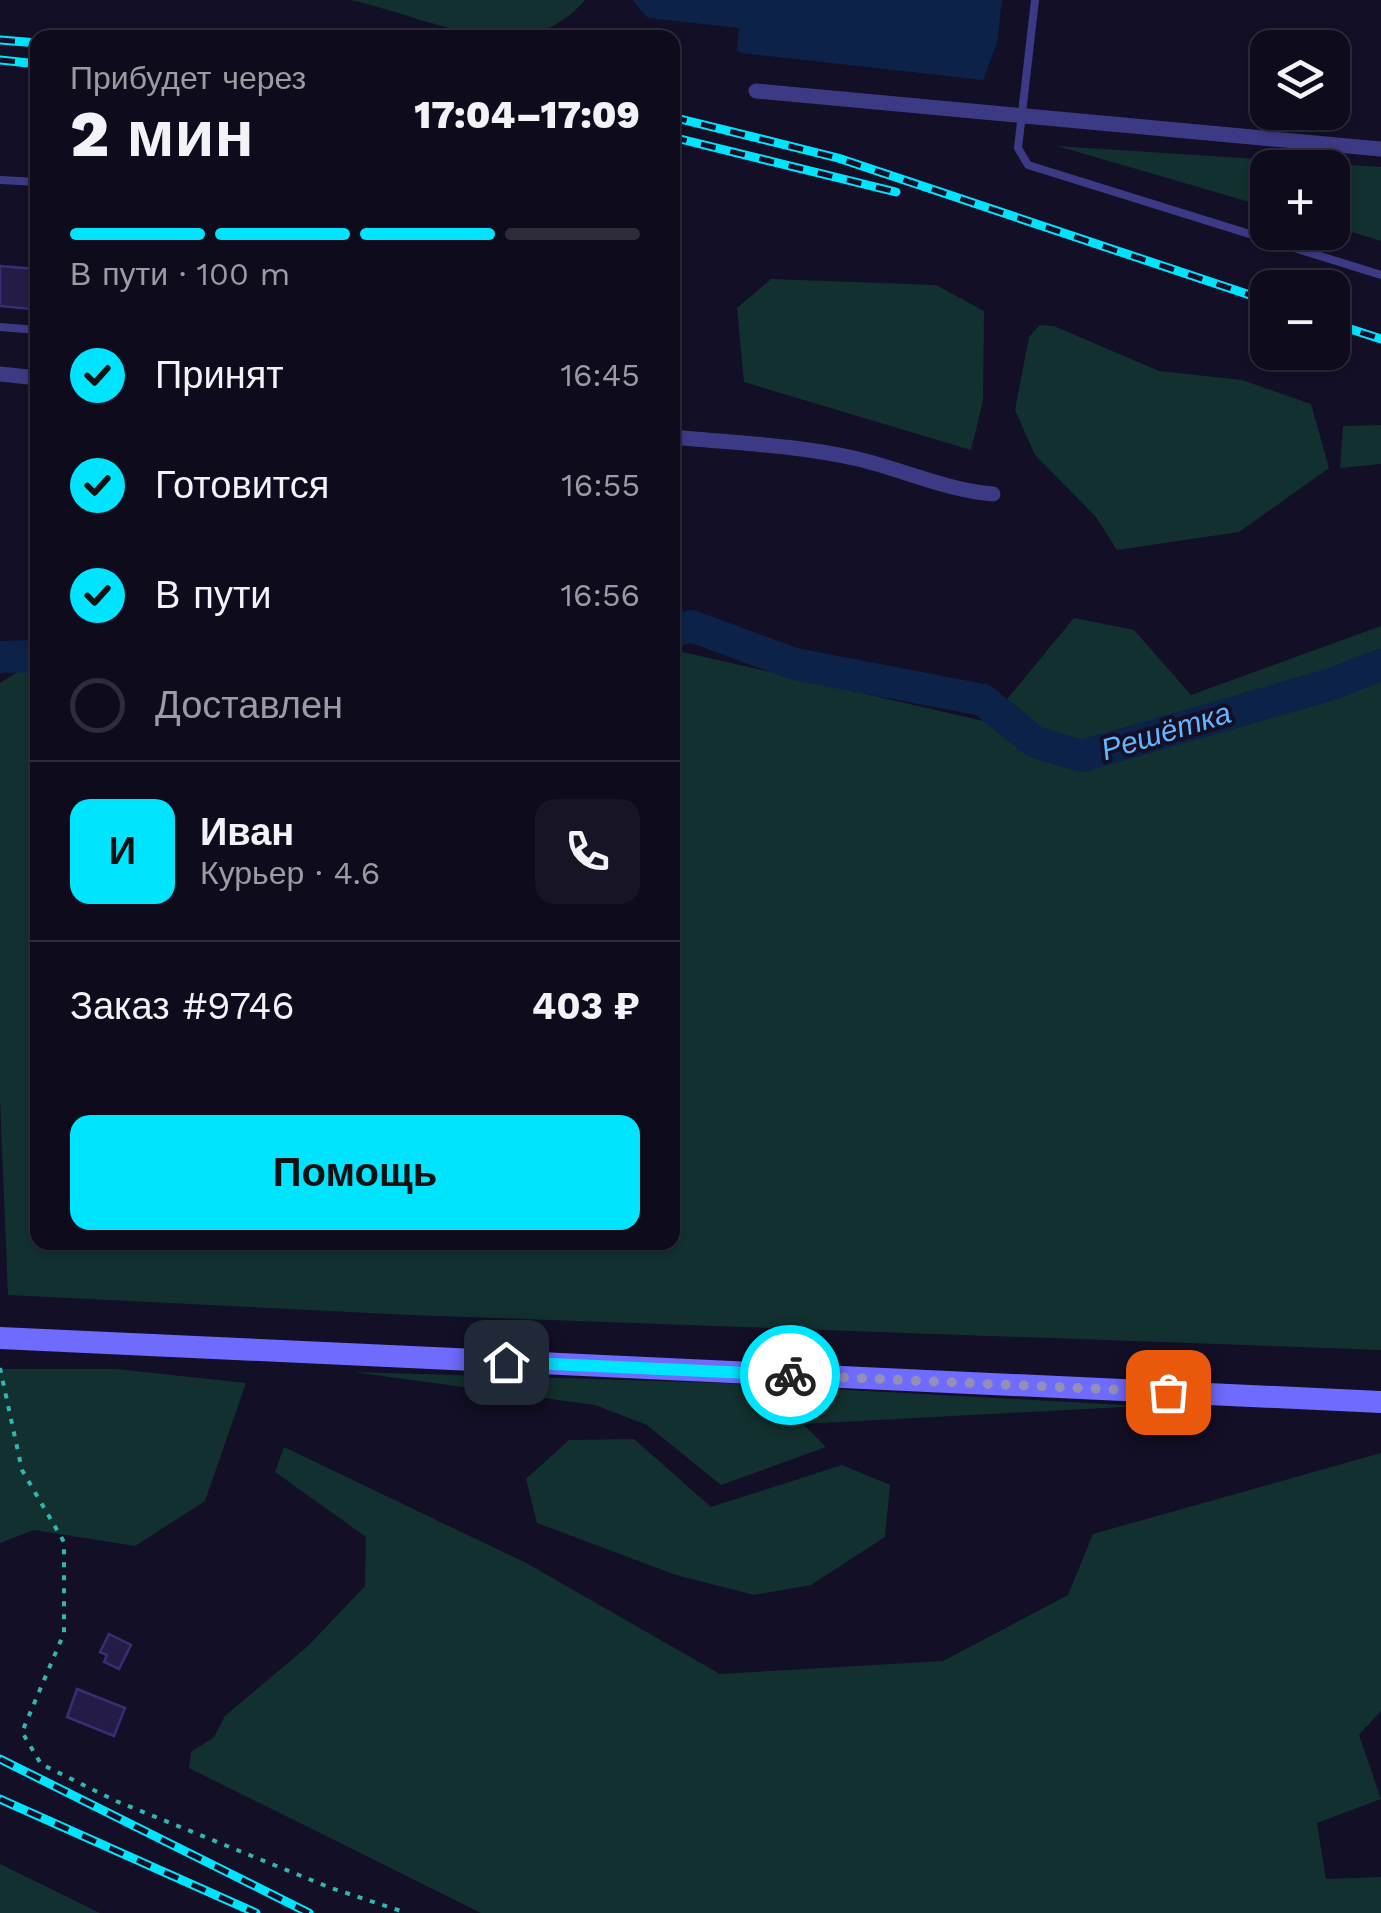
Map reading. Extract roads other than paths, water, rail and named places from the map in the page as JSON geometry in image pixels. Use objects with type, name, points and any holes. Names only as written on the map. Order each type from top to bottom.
[{"type":"street","points":[[756,92],[1381,149]]},
{"type":"street","points":[[0,374],[30,377]]},
{"type":"street","points":[[680,438],[789,447],[859,459],[962,491],[994,494]]},
{"type":"street","points":[[0,1338],[1381,1402]]},
{"type":"lane","points":[[1035,0],[1021,157],[1038,170],[1381,275]]},
{"type":"lane","points":[[0,180],[30,182]]},
{"type":"lane","points":[[0,327],[30,329]]},
{"type":"water","points":[[632,0],[1002,0],[997,43],[983,80],[741,53],[737,50],[739,28],[648,18]]},
{"type":"waterway","name":"Решётка","points":[[680,629],[691,626],[795,664],[983,700],[1035,742],[1082,756],[1332,684],[1381,665]]},
{"type":"waterway","name":"Решётка","points":[[0,657],[30,656]]},
{"type":"railway","points":[[0,40],[30,42]]},
{"type":"railway","points":[[0,60],[30,63]]},
{"type":"railway","points":[[680,119],[838,158],[1250,295]]},
{"type":"railway","points":[[680,139],[896,192]]},
{"type":"railway","points":[[1350,329],[1381,339]]},
{"type":"railway","points":[[0,1759],[309,1913]]},
{"type":"railway","points":[[0,1799],[256,1913]]}]
